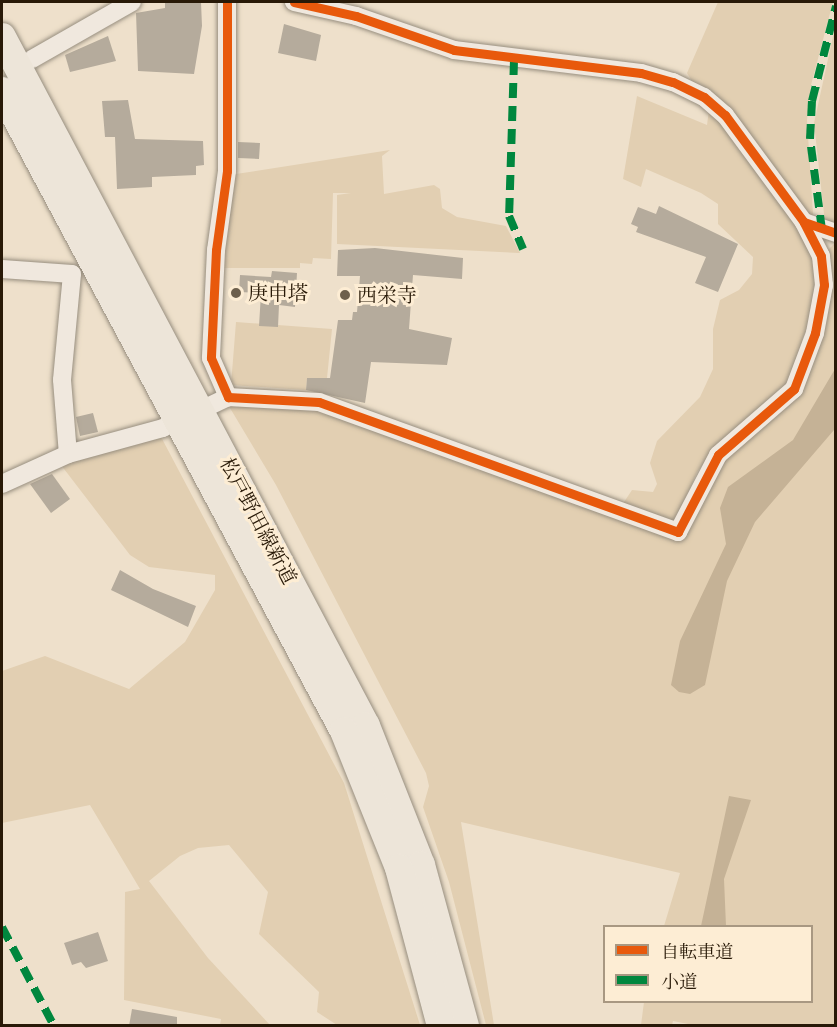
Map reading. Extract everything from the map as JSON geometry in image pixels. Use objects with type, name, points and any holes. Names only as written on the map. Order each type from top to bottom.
[{"type":"main road","name":"松戸野田線新道","points":[[2,37],[360,766],[399,868],[441,1026]]},
{"type":"main road","name":"松戸野田線新道","points":[[2,91],[340,673],[381,760],[421,865],[465,1026]]},
{"type":"street","points":[[32,59],[132,2]]},
{"type":"street","points":[[227,2],[227,171],[216,250],[211,358],[228,396]]},
{"type":"street","points":[[2,483],[68,454],[189,414],[228,396],[319,402],[678,532],[718,455],[794,389],[815,333],[824,285],[820,256],[804,222],[725,115],[704,97],[673,82],[641,73],[454,50],[356,16],[294,2]]},
{"type":"street","points":[[804,222],[836,233]]},
{"type":"street","points":[[2,269],[72,274],[62,380],[68,454]]},
{"type":"shaded area","points":[[718,2],[833,2],[811,85],[807,120],[817,275],[813,309],[785,391],[714,451],[697,472],[677,519],[668,522],[622,505],[632,490],[653,492],[657,484],[650,463],[657,441],[700,397],[713,369],[713,329],[720,300],[739,290],[752,274],[753,257],[718,224],[718,204],[701,193],[646,169],[641,187],[623,179],[637,96],[707,125],[709,110],[687,73]]},
{"type":"shaded area","points":[[835,27],[835,225],[825,223],[814,123]]},
{"type":"shaded area","points":[[390,150],[382,156],[384,194],[434,185],[440,189],[442,208],[457,217],[506,226],[520,253],[337,244],[337,195],[351,193],[333,193],[331,259],[313,258],[312,264],[300,263],[300,268],[221,268],[236,174]]},
{"type":"shaded area","points":[[835,243],[835,1025],[698,1026],[673,1021],[672,1025],[641,1025],[644,1003],[813,1003],[813,925],[664,925],[680,873],[461,822],[494,1025],[486,1025],[449,882],[423,807],[429,786],[426,773],[276,485],[227,403],[308,408],[683,538],[721,461],[790,403],[825,253]]},
{"type":"shaded area","points":[[236,322],[332,329],[327,378],[307,378],[306,390],[231,385]]},
{"type":"shaded area","points":[[835,369],[834,430],[755,522],[727,581],[705,685],[690,694],[679,692],[671,685],[680,641],[726,544],[720,508],[728,487],[793,440]]},
{"type":"shaded area","points":[[160,435],[344,783],[420,1025],[337,1025],[317,1012],[319,992],[259,934],[268,892],[229,845],[198,848],[180,856],[149,881],[208,958],[270,1025],[220,1025],[221,1019],[124,1000],[125,892],[140,889],[90,805],[2,823],[2,671],[45,656],[129,689],[185,642],[215,590],[215,575],[149,567],[130,555],[61,465]]},
{"type":"shaded area","points":[[729,796],[751,800],[724,879],[726,925],[701,925]]},
{"type":"building","points":[[165,2],[201,2],[202,26],[194,74],[138,71],[136,13],[165,8]]},
{"type":"building","points":[[284,24],[321,35],[316,61],[278,53]]},
{"type":"building","points":[[108,36],[116,61],[70,72],[65,55]]},
{"type":"building","points":[[128,100],[135,139],[203,141],[204,165],[196,166],[196,175],[152,177],[152,187],[117,189],[115,137],[105,137],[102,101]]},
{"type":"building","points":[[238,142],[260,143],[259,159],[238,158]]},
{"type":"building","points":[[659,206],[738,244],[718,292],[695,283],[706,257],[636,232],[638,227],[631,224],[638,207],[656,214]]},
{"type":"building","points":[[375,248],[463,258],[462,279],[413,275],[409,329],[452,338],[447,365],[371,362],[365,403],[306,390],[307,378],[330,378],[338,320],[352,320],[353,312],[357,312],[360,276],[337,276],[338,250]]},
{"type":"building","points":[[272,271],[297,273],[295,307],[279,305],[278,327],[259,326],[261,293],[239,292],[240,275],[271,277]]},
{"type":"building","points":[[93,413],[98,432],[80,436],[76,417]]},
{"type":"building","points":[[52,474],[70,499],[51,513],[30,484]]},
{"type":"building","points":[[120,570],[153,589],[196,606],[188,627],[111,590]]},
{"type":"building","points":[[98,932],[108,961],[86,968],[81,962],[72,965],[64,943]]},
{"type":"building","points":[[132,1009],[177,1017],[177,1026],[129,1026]]},
{"type":"marked path","points":[[822,230],[810,139],[812,101],[836,6]]},
{"type":"marked path","points":[[514,60],[509,216],[523,249]]},
{"type":"marked path","points":[[2,927],[54,1026]]},
{"type":"cycle path","points":[[227,2],[227,171],[216,250],[211,358],[228,397],[319,402],[678,532],[718,455],[794,389],[815,333],[824,285],[821,256],[804,222]]},
{"type":"cycle path","points":[[294,2],[356,16],[454,50],[641,73],[673,82],[704,97],[725,115],[804,222],[836,233]]},
{"type":"place","name":"庚申塔","points":[[236,293]]},
{"type":"place","name":"西栄寺","points":[[345,295]]}]
